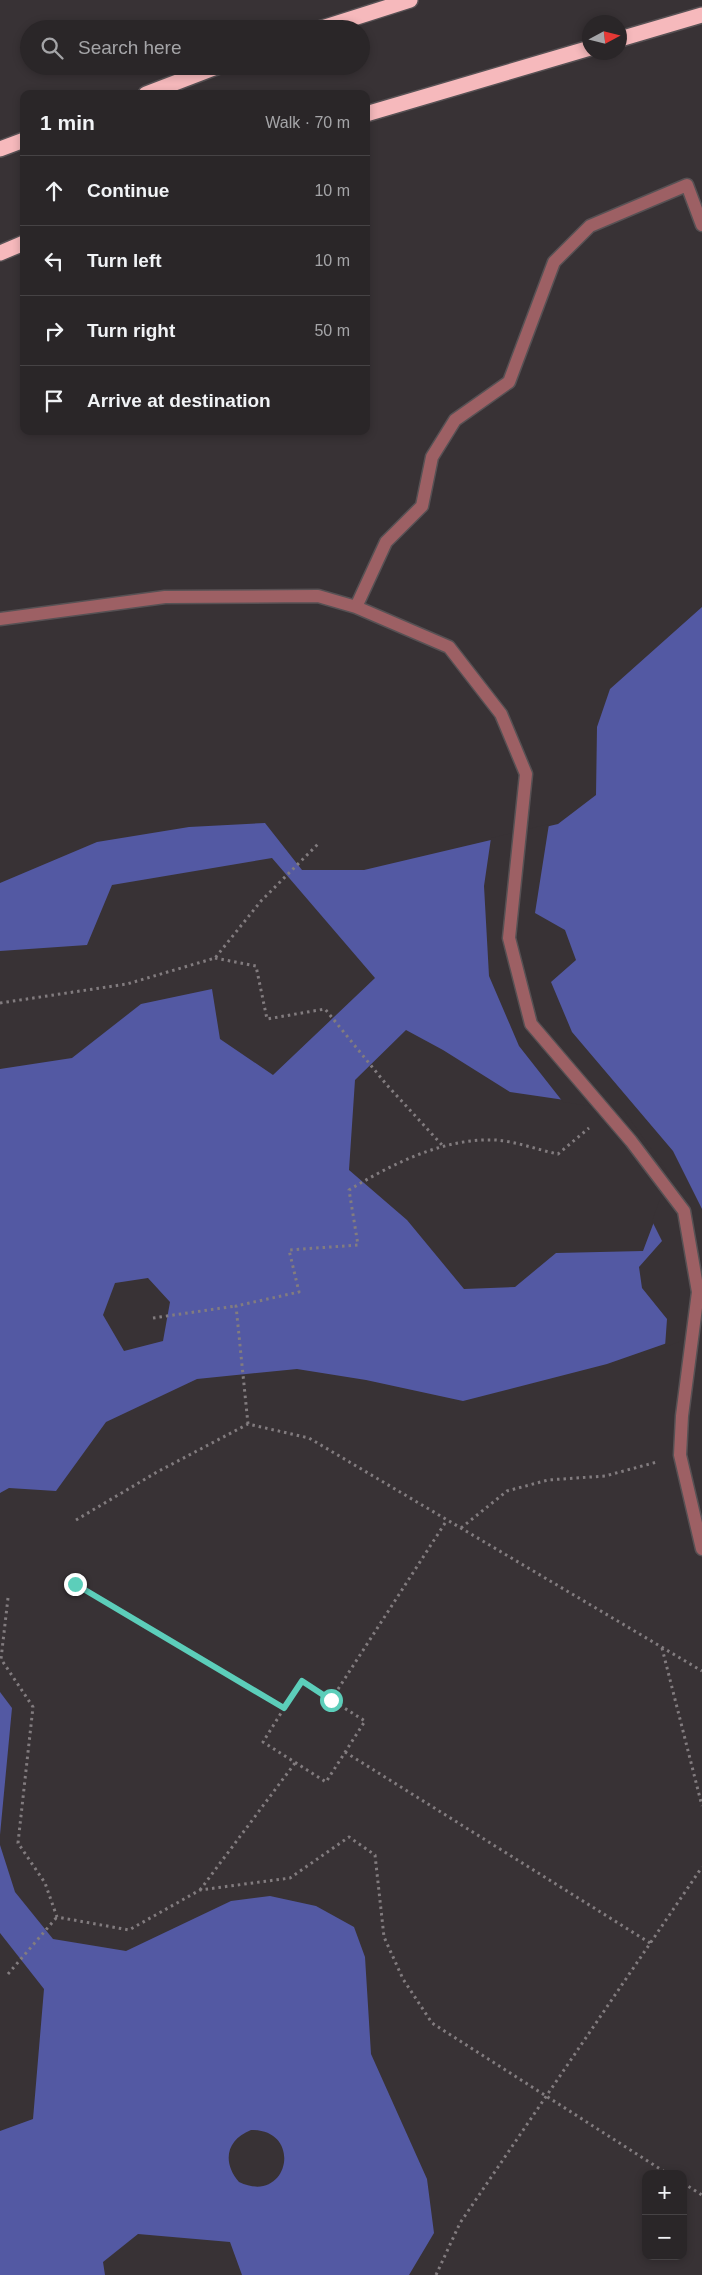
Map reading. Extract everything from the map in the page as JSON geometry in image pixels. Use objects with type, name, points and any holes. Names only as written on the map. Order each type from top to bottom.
[{"type":"highway","points":[[347,20],[410,0]]},
{"type":"highway","points":[[627,37],[702,15]]},
{"type":"highway","points":[[370,113],[582,50]]},
{"type":"highway","points":[[156,90],[196,75]]},
{"type":"highway","points":[[0,149],[20,142]]},
{"type":"highway","points":[[0,253],[20,245]]},
{"type":"lane","points":[[356,607],[386,542],[422,506],[432,457],[455,420],[509,382],[554,262],[590,226],[687,185],[702,225]]},
{"type":"lane","points":[[0,619],[166,598],[318,596],[356,607],[448,647],[501,714],[526,774],[509,938],[531,1024],[632,1141],[684,1211],[698,1292],[682,1416],[680,1455],[702,1549]]},
{"type":"path","points":[[215,958],[261,901],[320,842]]},
{"type":"path","points":[[0,1003],[126,984],[215,958],[256,966],[267,1019],[325,1009],[386,1084],[442,1145]]},
{"type":"path","points":[[153,1318],[236,1306],[299,1292],[289,1250],[358,1245],[349,1190],[373,1176],[442,1145],[495,1140],[558,1154],[607,1113]]},
{"type":"path","points":[[236,1306],[248,1424]]},
{"type":"path","points":[[76,1520],[157,1472],[248,1424],[310,1438],[702,1671]]},
{"type":"path","points":[[461,1528],[507,1491],[548,1480],[606,1476],[680,1455]]},
{"type":"path","points":[[331,1700],[447,1520]]},
{"type":"path","points":[[75,1584],[284,1708]]},
{"type":"path","points":[[8,1598],[1,1659],[33,1708],[18,1843],[44,1883],[57,1917]]},
{"type":"path","points":[[662,1647],[702,1806]]},
{"type":"path","points":[[302,1681],[331,1700],[364,1721],[326,1782],[263,1742],[302,1681]]},
{"type":"path","points":[[345,1752],[650,1944]]},
{"type":"path","points":[[200,1890],[295,1763]]},
{"type":"path","points":[[57,1917],[129,1930],[200,1890],[290,1878],[349,1836],[375,1855],[384,1937],[403,1979],[432,2023],[662,2170]]},
{"type":"path","points":[[436,2275],[460,2224],[702,1867]]},
{"type":"path","points":[[8,1974],[57,1917]]},
{"type":"path","points":[[687,2186],[702,2195]]},
{"type":"water","points":[[702,607],[702,1322],[693,1334],[607,1364],[463,1401],[366,1380],[297,1369],[197,1379],[106,1422],[56,1491],[9,1488],[0,1493],[0,1069],[72,1058],[141,1004],[212,989],[220,1039],[273,1075],[375,978],[272,858],[112,885],[87,945],[0,951],[0,883],[97,842],[189,827],[265,823],[302,870],[364,870],[558,824],[596,795],[597,727],[610,689]],"holes":[[[406,1030],[443,1050],[510,1092],[626,1109],[672,1174],[643,1251],[556,1253],[515,1287],[464,1289],[407,1220],[349,1170],[355,1080]],[[148,1278],[170,1302],[163,1341],[124,1351],[103,1315],[115,1283]]]},
{"type":"water","points":[[0,1692],[12,1708],[0,1835]]},
{"type":"water","points":[[0,1845],[15,1892],[53,1939],[126,1951],[231,1901],[270,1896],[316,1906],[354,1927],[365,1957],[371,2054],[427,2179],[434,2233],[409,2275],[242,2275],[230,2242],[138,2234],[103,2262],[105,2275],[0,2275],[0,2131],[33,2119],[44,1989],[0,1933]],"holes":[[[251,2130],[268,2133],[279,2141],[284,2152],[284,2165],[279,2176],[269,2184],[256,2187],[239,2182],[230,2167],[229,2152],[232,2146],[243,2134]]]},
{"type":"pier","points":[[549,824],[535,913],[565,930],[576,960],[551,982],[572,1032],[673,1151],[702,1209],[702,1326],[694,1336],[665,1347],[667,1319],[642,1288],[639,1267],[662,1241],[652,1221],[669,1174],[624,1111],[563,1102],[519,1046],[489,976],[484,886],[491,838]]},
{"type":"route","points":[[75,1584],[284,1708],[302,1681],[331,1700]]}]
